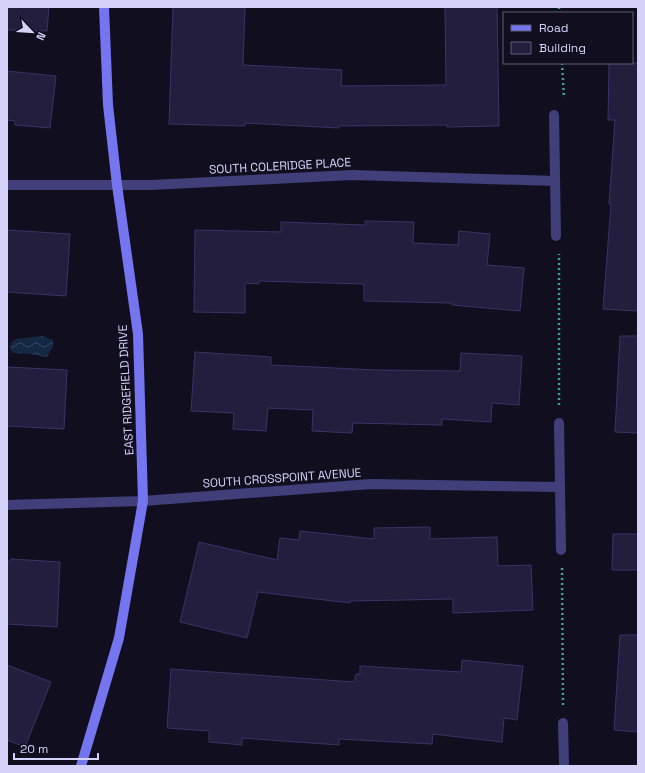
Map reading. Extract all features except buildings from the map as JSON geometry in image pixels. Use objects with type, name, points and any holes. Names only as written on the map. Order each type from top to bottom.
[{"type":"street","name":"EAST RIDGEFIELD DRIVE","points":[[81,766],[119,638],[143,501],[138,334],[116,185],[108,105],[104,7]]},
{"type":"street","points":[[554,115],[556,236]]},
{"type":"street","name":"SOUTH COLERIDGE PLACE","points":[[7,185],[159,185],[352,175],[555,181]]},
{"type":"street","points":[[559,423],[561,550]]},
{"type":"street","name":"SOUTH CROSSPOINT AVENUE","points":[[7,505],[143,501],[371,484],[560,487]]},
{"type":"street","points":[[564,723],[564,766]]},
{"type":"path","points":[[562,64],[564,100]]},
{"type":"path","points":[[559,252],[559,408]]},
{"type":"path","points":[[562,568],[563,707]]},
{"type":"water","points":[[42,336],[53,340],[53,346],[47,357],[13,353],[10,349],[11,343],[16,339]]}]
